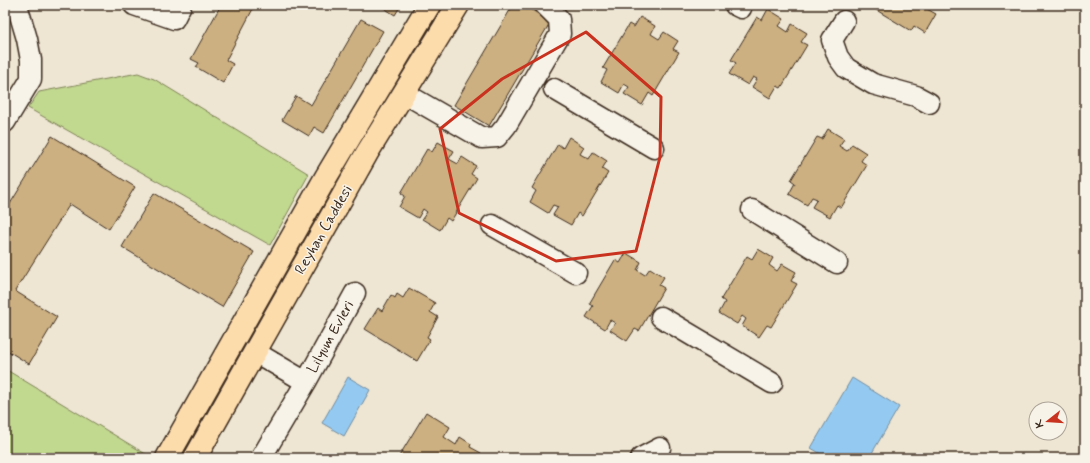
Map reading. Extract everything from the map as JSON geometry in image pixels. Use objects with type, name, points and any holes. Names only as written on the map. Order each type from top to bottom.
[{"type":"main road","name":"Reyhan Caddesi","points":[[167,458],[326,177],[429,5]]},
{"type":"main road","name":"Reyhan Caddesi","points":[[196,457],[368,153],[458,5]]},
{"type":"street","points":[[5,122],[31,79],[31,60],[27,39],[17,5]]},
{"type":"street","points":[[134,5],[174,19],[181,5]]},
{"type":"street","points":[[404,93],[482,138],[497,137],[506,126],[560,34],[559,20],[545,5]]},
{"type":"street","points":[[844,21],[832,40],[838,57],[846,68],[873,84],[916,96],[929,103]]},
{"type":"street","points":[[554,88],[654,148]]},
{"type":"street","points":[[752,210],[837,263]]},
{"type":"street","points":[[492,225],[576,273]]},
{"type":"street","name":"Lilyum Evleri","points":[[262,458],[355,293]]},
{"type":"street","points":[[661,317],[772,383]]},
{"type":"street","name":"Lilyum Evleri","points":[[255,352],[306,382]]},
{"type":"street","points":[[641,458],[660,448]]},
{"type":"highlighted area","points":[[586,32],[661,97],[660,157],[636,251],[556,261],[459,213],[440,129],[502,79]]},
{"type":"green space","points":[[138,73],[154,79],[309,174],[270,245],[28,108],[39,92]]},
{"type":"green space","points":[[5,369],[149,456],[147,458],[5,458]]},
{"type":"water","points":[[348,377],[370,390],[344,436],[322,423]]},
{"type":"water","points":[[852,378],[899,407],[869,458],[828,458],[811,448]]},
{"type":"building","points":[[221,5],[255,5],[226,60],[233,64],[223,83],[196,67],[199,63],[191,59]]},
{"type":"building","points":[[379,5],[401,5],[395,15]]},
{"type":"building","points":[[513,5],[523,5],[551,21],[489,126],[454,105]]},
{"type":"building","points":[[868,5],[930,5],[927,9],[936,14],[925,33],[914,26],[911,31]]},
{"type":"building","points":[[768,9],[784,19],[779,26],[788,32],[792,24],[807,33],[801,42],[807,45],[781,88],[777,86],[770,98],[752,87],[757,79],[753,77],[748,85],[729,74],[736,63],[731,60],[757,17],[762,20]]},
{"type":"building","points":[[640,17],[655,26],[651,34],[659,39],[664,32],[678,41],[673,49],[679,52],[653,96],[649,93],[642,105],[624,94],[629,87],[624,84],[619,93],[601,82],[607,70],[603,68],[629,24],[634,27]]},
{"type":"building","points":[[361,19],[383,31],[324,133],[314,127],[309,136],[282,120],[296,96],[311,105]]},
{"type":"building","points":[[828,129],[844,139],[839,146],[847,151],[852,144],[866,153],[861,161],[867,165],[841,208],[837,205],[830,217],[812,207],[817,199],[812,197],[807,205],[789,194],[795,183],[791,180],[817,137],[822,139]]},
{"type":"building","points":[[52,136],[135,187],[109,229],[70,204],[15,291],[57,317],[29,364],[5,349],[5,212]]},
{"type":"building","points":[[569,137],[584,147],[580,154],[589,159],[593,152],[607,161],[602,169],[608,173],[582,216],[578,213],[571,225],[553,215],[558,207],[553,205],[548,213],[530,202],[536,191],[532,188],[558,144],[563,148]]},
{"type":"building","points":[[438,142],[454,151],[449,159],[458,164],[462,157],[476,166],[471,174],[477,178],[451,221],[447,218],[440,230],[422,219],[427,212],[423,209],[418,218],[399,207],[405,196],[401,193],[427,149],[432,152]]},
{"type":"building","points":[[154,193],[254,252],[222,307],[122,247]]},
{"type":"building","points":[[758,249],[773,258],[769,265],[777,271],[782,264],[796,272],[791,281],[797,284],[771,327],[767,325],[759,337],[742,326],[746,319],[742,316],[737,324],[719,313],[725,302],[721,299],[747,256],[752,259]]},
{"type":"building","points":[[626,253],[641,262],[637,270],[645,275],[650,268],[664,277],[659,285],[664,288],[639,331],[635,329],[627,341],[610,330],[615,323],[610,320],[605,329],[586,317],[593,306],[589,304],[615,260],[620,263]]},
{"type":"building","points":[[409,288],[435,303],[430,312],[438,317],[427,337],[430,339],[417,361],[365,329],[378,308],[382,311],[391,295],[395,298],[397,294],[403,298]]},
{"type":"building","points":[[426,412],[450,427],[444,437],[456,445],[460,437],[471,444],[470,447],[481,453],[478,458],[398,458]]}]
